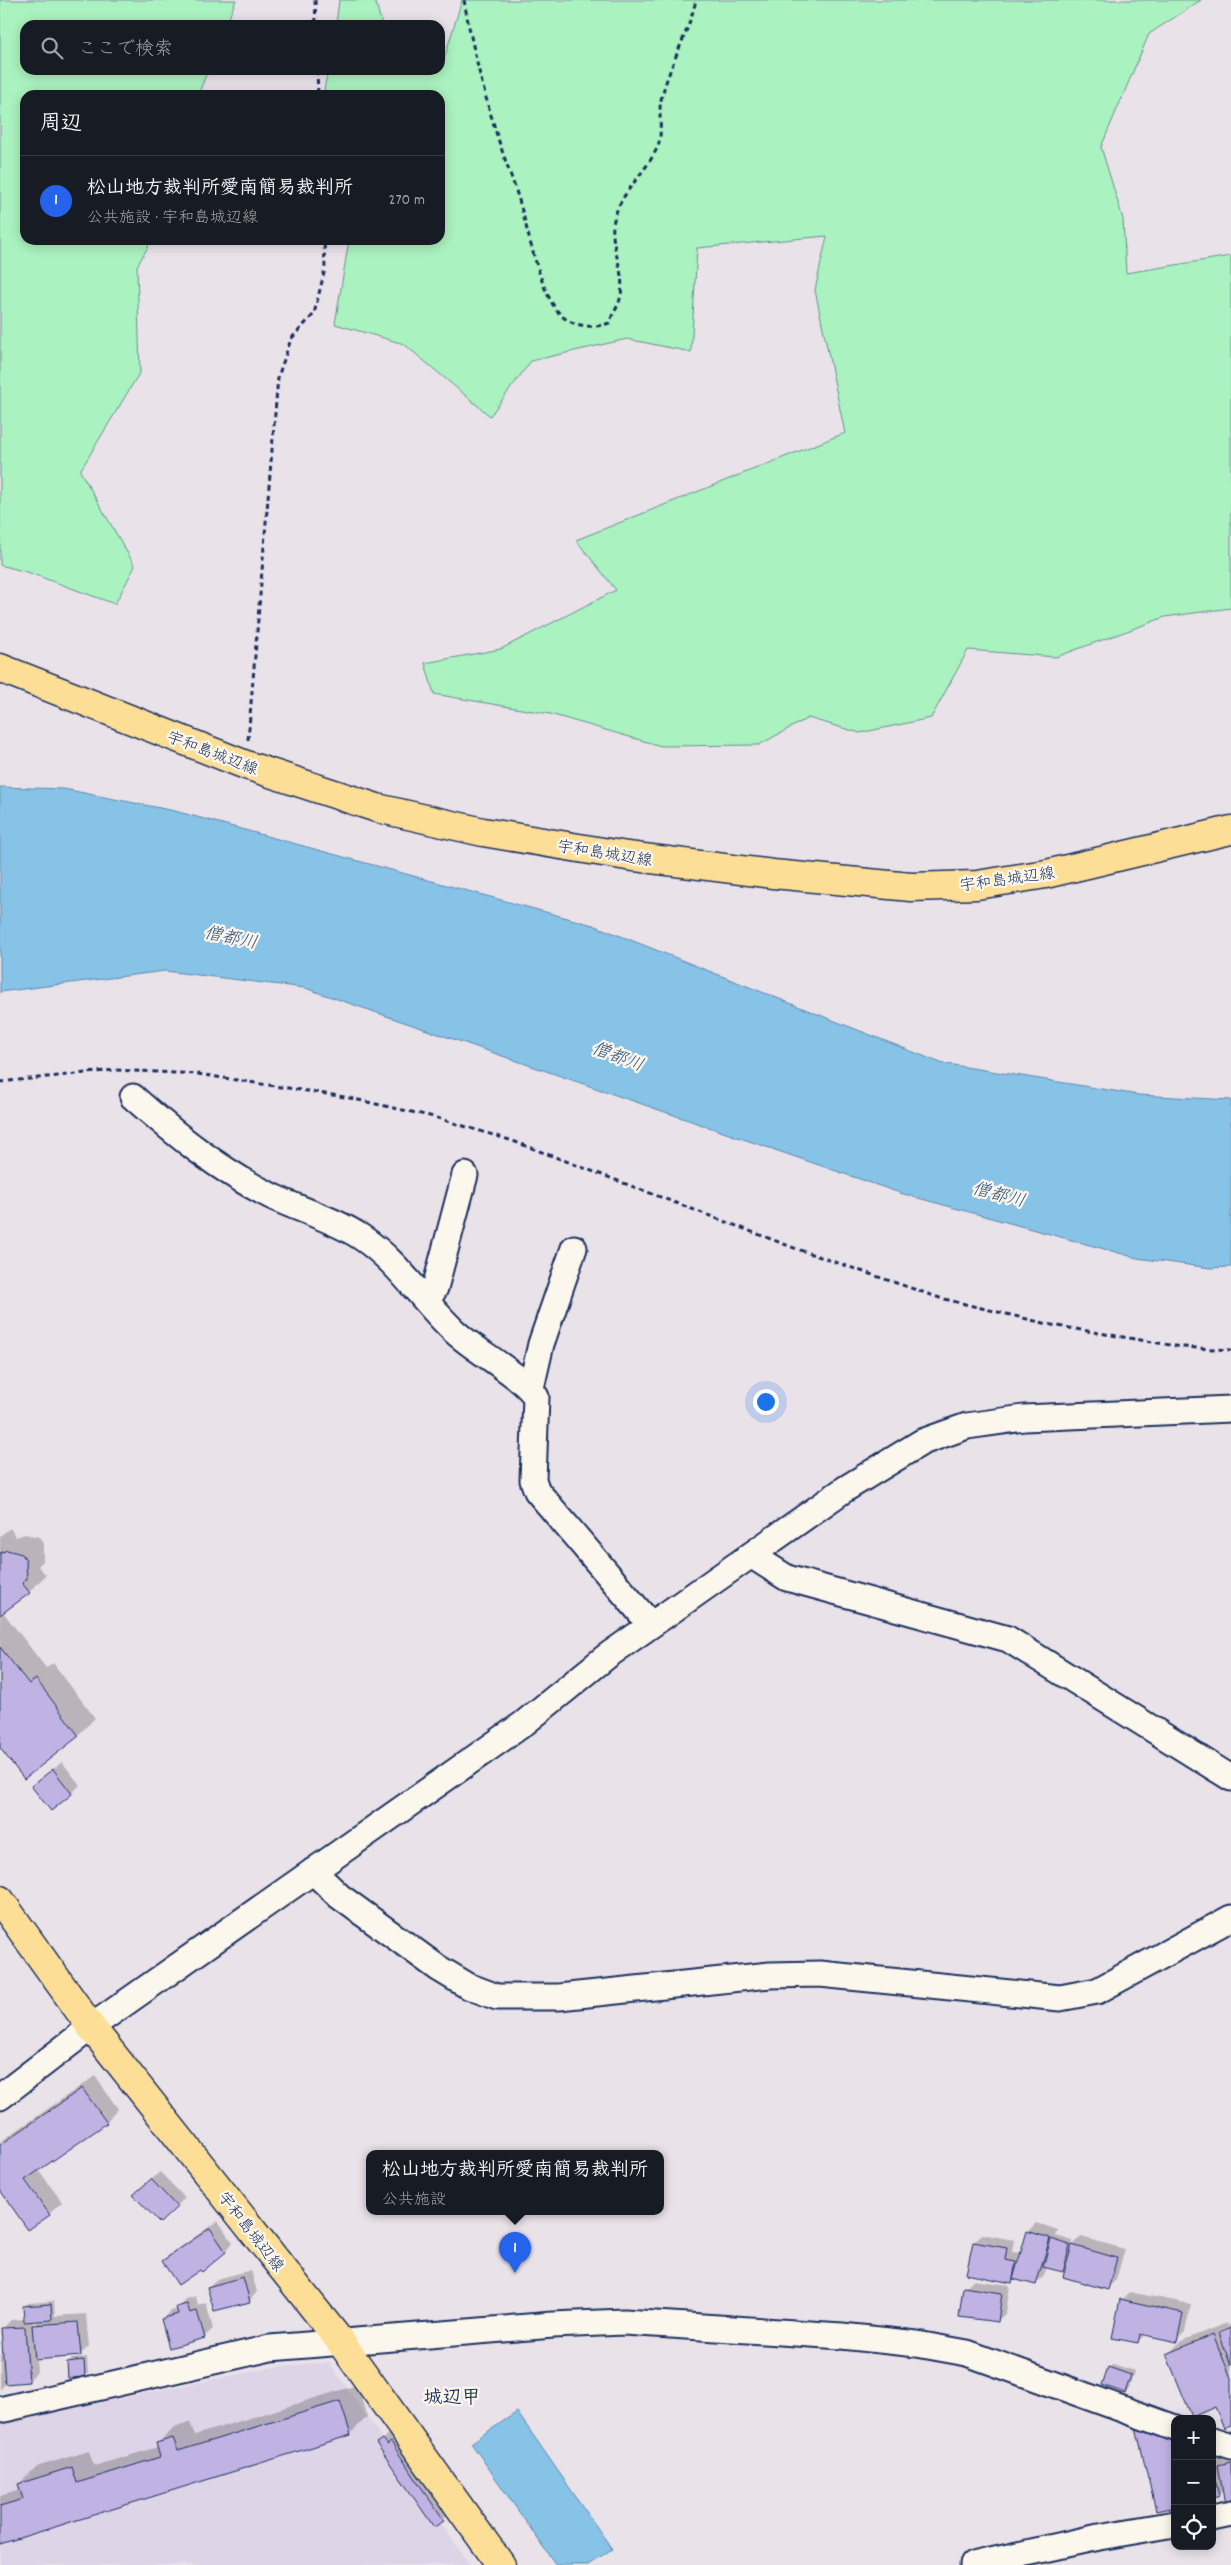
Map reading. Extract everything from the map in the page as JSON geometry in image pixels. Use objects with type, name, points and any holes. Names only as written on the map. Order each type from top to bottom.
[{"type":"main road","name":"宇和島城辺線","points":[[0,668],[246,766],[377,808],[483,832],[627,856],[773,874],[911,887],[977,885],[1046,874],[1231,830]]},
{"type":"main road","name":"宇和島城辺線","points":[[0,1900],[91,2027],[340,2341],[483,2536],[501,2565]]},
{"type":"street","points":[[133,1097],[178,1137],[212,1162],[270,1195],[360,1236],[389,1258],[453,1331],[487,1358],[531,1388],[536,1397],[532,1480],[537,1491],[651,1625]]},
{"type":"street","points":[[427,1301],[435,1288],[465,1175]]},
{"type":"street","points":[[531,1388],[541,1344],[574,1248]]},
{"type":"street","points":[[0,2097],[91,2027],[523,1724],[607,1656],[845,1490],[922,1442],[967,1426],[1024,1418],[1231,1409]]},
{"type":"street","points":[[751,1555],[787,1578],[1008,1639],[1231,1778]]},
{"type":"street","points":[[313,1871],[339,1896],[438,1968],[468,1986],[497,1997],[559,1997],[770,1975],[820,1974],[1060,1998],[1097,1991],[1231,1918]]},
{"type":"street","points":[[0,2410],[270,2348],[553,2325],[624,2322],[907,2343],[967,2352],[1171,2427]]},
{"type":"street","points":[[1216,2441],[1231,2446]]},
{"type":"street","points":[[1216,2517],[1231,2514]]},
{"type":"street","points":[[973,2565],[1099,2536],[1171,2525]]},
{"type":"path","points":[[315,0],[316,20]]},
{"type":"path","points":[[464,0],[472,44],[493,123],[518,196],[548,299],[561,316],[579,325],[598,327],[609,323],[621,298],[621,276],[613,244],[614,218],[626,191],[643,172],[659,144],[661,102],[673,59],[691,22],[696,0]]},
{"type":"path","points":[[317,75],[318,90]]},
{"type":"path","points":[[246,766],[278,378],[291,339],[314,314],[325,269],[324,245]]},
{"type":"path","points":[[0,1082],[115,1070],[198,1074],[345,1097],[434,1117],[514,1141],[797,1249],[940,1298],[1052,1325],[1182,1347],[1231,1350]]},
{"type":"shaded area","points":[[329,2362],[470,2565],[0,2565],[0,2423],[279,2366]]},
{"type":"green space","points":[[0,0],[236,0],[228,20],[20,20],[20,75],[206,75],[200,90],[20,90],[20,245],[149,245],[137,266],[140,372],[80,471],[135,566],[115,604],[27,572],[0,565]]},
{"type":"green space","points":[[339,0],[375,0],[381,20],[337,20]]},
{"type":"green space","points":[[462,0],[1201,0],[1149,34],[1101,147],[1123,219],[1126,273],[1231,256],[1231,608],[1165,617],[1056,657],[968,650],[931,718],[860,733],[808,718],[759,745],[661,746],[550,714],[434,694],[425,663],[501,649],[616,590],[576,540],[845,433],[815,290],[827,236],[697,248],[691,352],[627,339],[531,361],[490,416],[404,344],[335,324],[348,245],[445,245],[445,90],[324,90],[327,75],[445,75],[445,56]]},
{"type":"water","name":"僧都川","points":[[0,787],[64,789],[175,811],[593,925],[941,1063],[1139,1095],[1231,1100],[1231,1267],[1210,1268],[1137,1258],[900,1193],[305,988],[165,971],[0,992]]},
{"type":"water","points":[[517,2412],[612,2549],[588,2565],[556,2565],[471,2443]]},
{"type":"building","points":[[7,1550],[22,1554],[26,1560],[27,1579],[22,1583],[30,1593],[0,1615],[0,1553]]},
{"type":"building","points":[[0,1647],[29,1684],[36,1679],[79,1736],[24,1779],[0,1748]]},
{"type":"building","points":[[53,1769],[72,1794],[51,1811],[31,1786]]},
{"type":"building","points":[[82,2088],[107,2123],[25,2180],[50,2215],[28,2230],[0,2190],[0,2145]]},
{"type":"building","points":[[151,2179],[177,2207],[160,2223],[133,2195]]},
{"type":"building","points":[[210,2228],[226,2252],[202,2272],[200,2270],[178,2285],[162,2261]]},
{"type":"building","points":[[1027,2231],[1050,2238],[1036,2285],[1013,2279]]},
{"type":"building","points":[[1051,2239],[1070,2245],[1063,2272],[1043,2267]]},
{"type":"building","points":[[973,2242],[1007,2248],[1005,2260],[1016,2262],[1012,2283],[966,2274]]},
{"type":"building","points":[[1072,2245],[1117,2258],[1108,2290],[1063,2277]]},
{"type":"building","points":[[243,2277],[250,2302],[214,2311],[207,2287]]},
{"type":"building","points":[[963,2287],[1002,2293],[998,2322],[959,2317]]},
{"type":"building","points":[[1120,2299],[1183,2313],[1177,2342],[1140,2334],[1138,2343],[1112,2338]]},
{"type":"building","points":[[51,2304],[52,2320],[24,2322],[23,2306]]},
{"type":"building","points":[[187,2304],[190,2313],[197,2311],[205,2338],[169,2348],[161,2319],[178,2314],[176,2307]]},
{"type":"building","points":[[78,2322],[81,2356],[35,2360],[32,2325]]},
{"type":"building","points":[[25,2327],[29,2382],[5,2384],[1,2328]]},
{"type":"building","points":[[1231,2328],[1231,2366],[1219,2333]]},
{"type":"building","points":[[1213,2334],[1231,2378],[1231,2425],[1224,2428],[1215,2407],[1197,2415],[1191,2415],[1166,2354]]},
{"type":"building","points":[[84,2360],[85,2377],[68,2378],[67,2362]]},
{"type":"building","points":[[1108,2367],[1131,2375],[1125,2393],[1102,2385]]},
{"type":"building","points":[[340,2401],[351,2435],[0,2544],[0,2506],[23,2499],[18,2484],[72,2467],[77,2483],[160,2457],[156,2443],[173,2438],[178,2451]]},
{"type":"building","points":[[1134,2419],[1171,2433],[1171,2508],[1156,2511]]},
{"type":"building","points":[[382,2439],[387,2445],[391,2442],[444,2521],[434,2527],[376,2443]]},
{"type":"building","points":[[1231,2462],[1231,2504],[1225,2505],[1218,2465]]},
{"type":"building","points":[[1216,2484],[1219,2496],[1216,2497]]},
{"type":"place","name":"松山地方裁判所愛南簡易裁判所","points":[[515,2273]]},
{"type":"district","name":"城辺甲","points":[[452,2396]]}]
